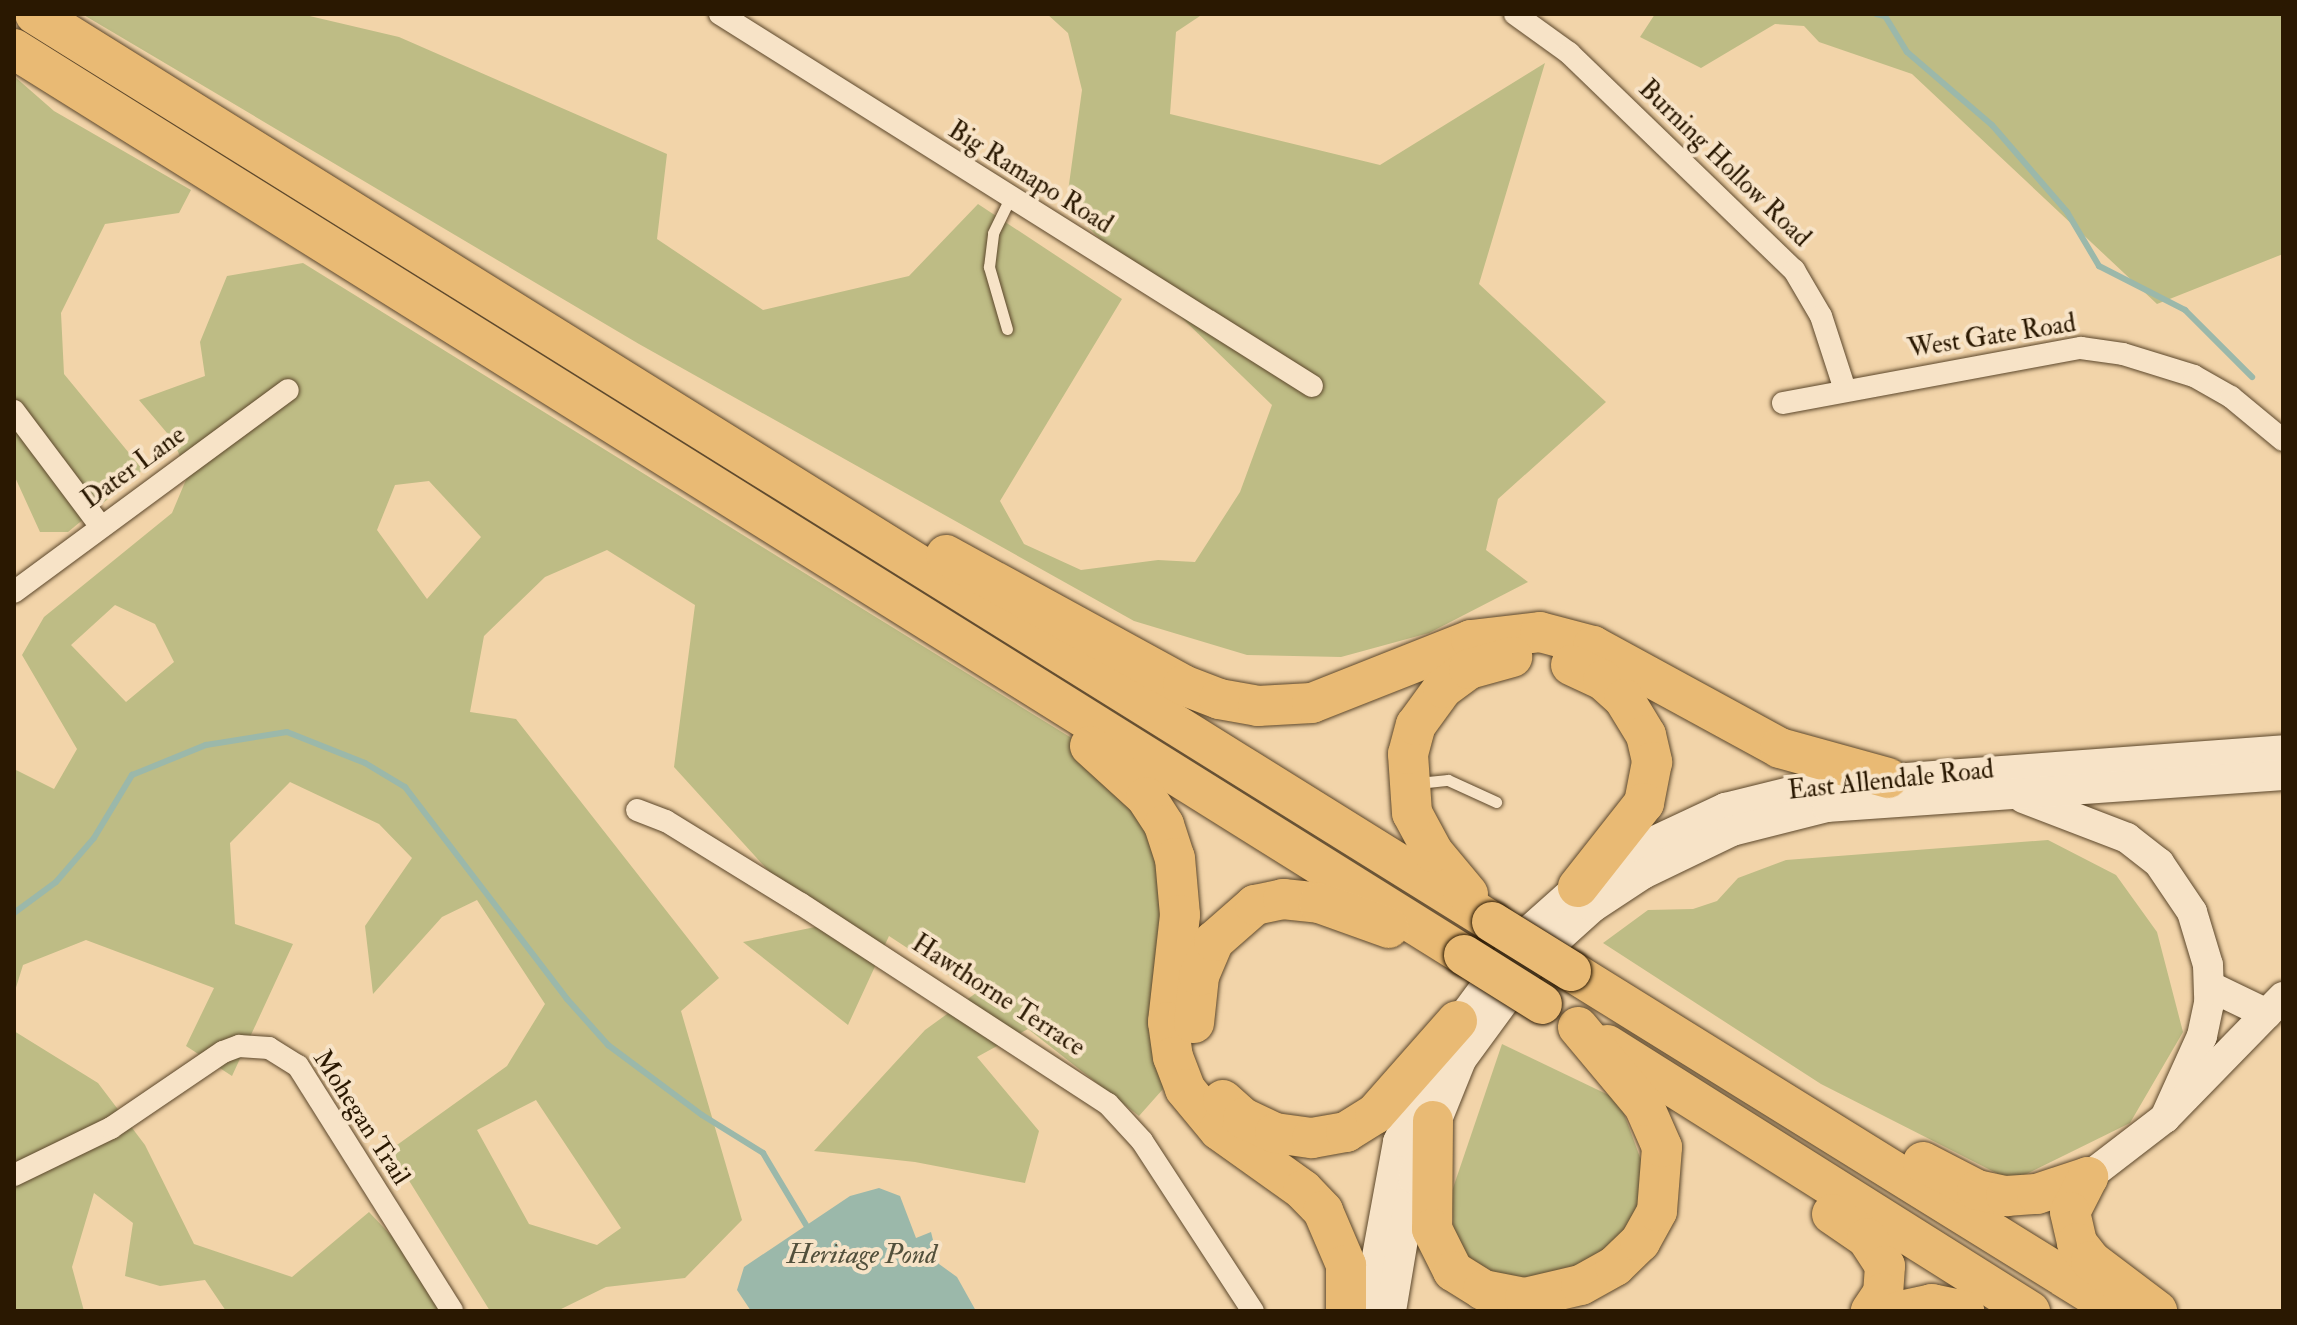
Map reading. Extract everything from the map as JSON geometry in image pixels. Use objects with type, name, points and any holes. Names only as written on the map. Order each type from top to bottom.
[{"type":"highway","points":[[35,14],[2119,1311]]},
{"type":"highway","points":[[14,49],[2030,1311]]},
{"type":"highway","points":[[664,408],[907,532],[1183,685],[1219,699],[1258,706],[1312,703],[1471,640],[1540,632],[1593,646],[1780,748],[1888,778]]},
{"type":"highway","points":[[944,629],[1044,717],[1122,771],[1164,825],[1180,895],[1168,1007],[1173,1057],[1185,1089],[1206,1118],[1303,1190],[1323,1211],[1346,1265],[1346,1311]]},
{"type":"highway","points":[[1492,922],[1425,839],[1412,813],[1407,787],[1408,754],[1416,725],[1443,688],[1469,669],[1529,656],[1561,661],[1603,680],[1639,719],[1650,748],[1651,777],[1637,816],[1578,887]]},
{"type":"highway","points":[[1457,1021],[1375,1114],[1346,1132],[1312,1138],[1258,1127],[1229,1107],[1203,1066],[1193,1014],[1199,976],[1214,941],[1238,915],[1269,901],[1319,903],[1464,955]]},
{"type":"highway","points":[[1433,1121],[1432,1229],[1453,1271],[1483,1290],[1525,1298],[1581,1285],[1615,1266],[1640,1242],[1657,1211],[1662,1147],[1644,1106],[1578,1027]]},
{"type":"highway","points":[[1684,1043],[1803,1092],[1977,1190],[2022,1196],[2088,1177]]},
{"type":"highway","points":[[1698,1102],[1772,1175],[1867,1238],[1886,1274],[1883,1293],[1871,1311]]},
{"type":"highway","points":[[2088,1177],[2070,1212],[2077,1243],[2091,1261],[2157,1311]]},
{"type":"highway","points":[[1900,1311],[1932,1304],[1964,1311]]},
{"type":"main road","name":"East Allendale Road","points":[[1367,1311],[1398,1142],[1425,1075],[1457,1021],[1523,936],[1578,887],[1661,835],[1725,808],[1790,789],[1888,778],[2283,750]]},
{"type":"main road","name":"East Allendale Road","points":[[1391,1311],[1413,1179],[1433,1121],[1461,1060],[1515,982],[1570,926],[1652,868],[1732,831],[1794,813],[2283,775]]},
{"type":"main road","points":[[2010,794],[2109,828],[2159,863],[2192,912],[2209,986],[2202,1036],[2165,1118]]},
{"type":"main road","points":[[2088,1177],[2165,1118],[2275,1005],[2209,986]]},
{"type":"street","name":"Big Ramapo Road","points":[[720,14],[1312,386]]},
{"type":"street","name":"Burning Hollow Road","points":[[1515,14],[1569,53],[1794,270],[1821,316],[1845,390]]},
{"type":"street","name":"West Gate Road","points":[[1783,403],[2081,348],[2135,357],[2194,376],[2231,397],[2283,440]]},
{"type":"street","name":"Dater Lane","points":[[14,592],[288,390]]},
{"type":"street","points":[[14,411],[101,527]]},
{"type":"street","name":"Hawthorne Terrace","points":[[637,810],[666,821],[801,904],[1108,1104],[1142,1141],[1253,1311]]},
{"type":"street","name":"Mohegan Trail","points":[[14,1175],[111,1128],[223,1052],[239,1046],[269,1048],[298,1066],[452,1311]]},
{"type":"lane","points":[[1007,329],[992,288],[990,248],[1010,198]]},
{"type":"lane","points":[[1407,787],[1437,778],[1472,788],[1496,802]]},
{"type":"shaded area","points":[[82,14],[301,14],[399,37],[667,154],[657,239],[763,310],[909,276],[978,204],[1122,299],[1000,501],[1024,544],[1081,570],[1158,560],[1195,562],[1240,492],[1272,405],[1066,206],[1082,90],[1068,33],[1047,14],[1203,14],[1176,32],[1170,114],[1380,165],[1545,63],[1479,284],[1606,402],[1498,499],[1486,550],[1528,582],[1429,633],[1341,657],[1247,655],[1134,621],[639,344]]},
{"type":"shaded area","points":[[1655,14],[2283,14],[2283,254],[2157,304],[1912,74],[1819,42],[1804,26],[1775,24],[1701,68],[1640,37]]},
{"type":"shaded area","points":[[14,76],[54,111],[191,190],[179,213],[105,224],[61,313],[64,374],[143,470],[68,532],[40,532],[14,475]]},
{"type":"shaded area","points":[[303,263],[1070,737],[1173,833],[1179,1071],[1139,1116],[1028,1029],[977,1057],[1039,1131],[1025,1183],[915,1162],[814,1151],[925,1030],[976,993],[889,936],[848,1025],[743,942],[844,921],[774,877],[674,767],[695,605],[607,550],[545,577],[484,636],[470,712],[516,719],[719,978],[681,1011],[742,1220],[685,1278],[606,1287],[557,1311],[490,1311],[390,1150],[507,1066],[545,1004],[477,900],[442,917],[373,994],[365,926],[412,858],[379,824],[290,782],[230,843],[235,924],[293,944],[232,1076],[186,1046],[214,988],[86,940],[23,965],[14,994],[14,769],[54,789],[77,749],[22,655],[44,617],[172,513],[188,475],[173,440],[139,400],[205,376],[200,342],[227,276]],"holes":[[[429,481],[481,537],[427,599],[377,530],[395,485]],[[115,605],[155,624],[174,662],[126,702],[71,645]],[[536,1100],[621,1228],[597,1245],[529,1224],[477,1130]]]},
{"type":"shaded area","points":[[2048,840],[2116,875],[2157,932],[2183,1032],[2130,1123],[2012,1181],[1821,1084],[1603,943],[1648,910],[1693,909],[1717,901],[1738,878],[1786,860]]},
{"type":"shaded area","points":[[14,1031],[98,1083],[145,1145],[194,1244],[292,1277],[369,1212],[462,1311],[226,1311],[205,1280],[160,1286],[125,1276],[133,1223],[94,1193],[72,1267],[84,1311],[14,1311]]},
{"type":"shaded area","points":[[1502,1044],[1619,1100],[1649,1182],[1623,1242],[1543,1285],[1501,1283],[1456,1258],[1451,1194]]},
{"type":"water","name":"Heritage Pond","points":[[879,1188],[900,1196],[916,1238],[931,1232],[939,1264],[957,1277],[976,1311],[751,1311],[737,1290],[744,1267],[850,1196]]},
{"type":"waterway","points":[[1876,14],[1885,16],[1907,52],[1992,125],[2067,212],[2099,266],[2185,310],[2252,377]]},
{"type":"waterway","points":[[14,913],[56,882],[94,838],[132,775],[206,745],[287,732],[365,763],[405,787],[567,999],[608,1045],[702,1115],[763,1153],[809,1230]]}]
